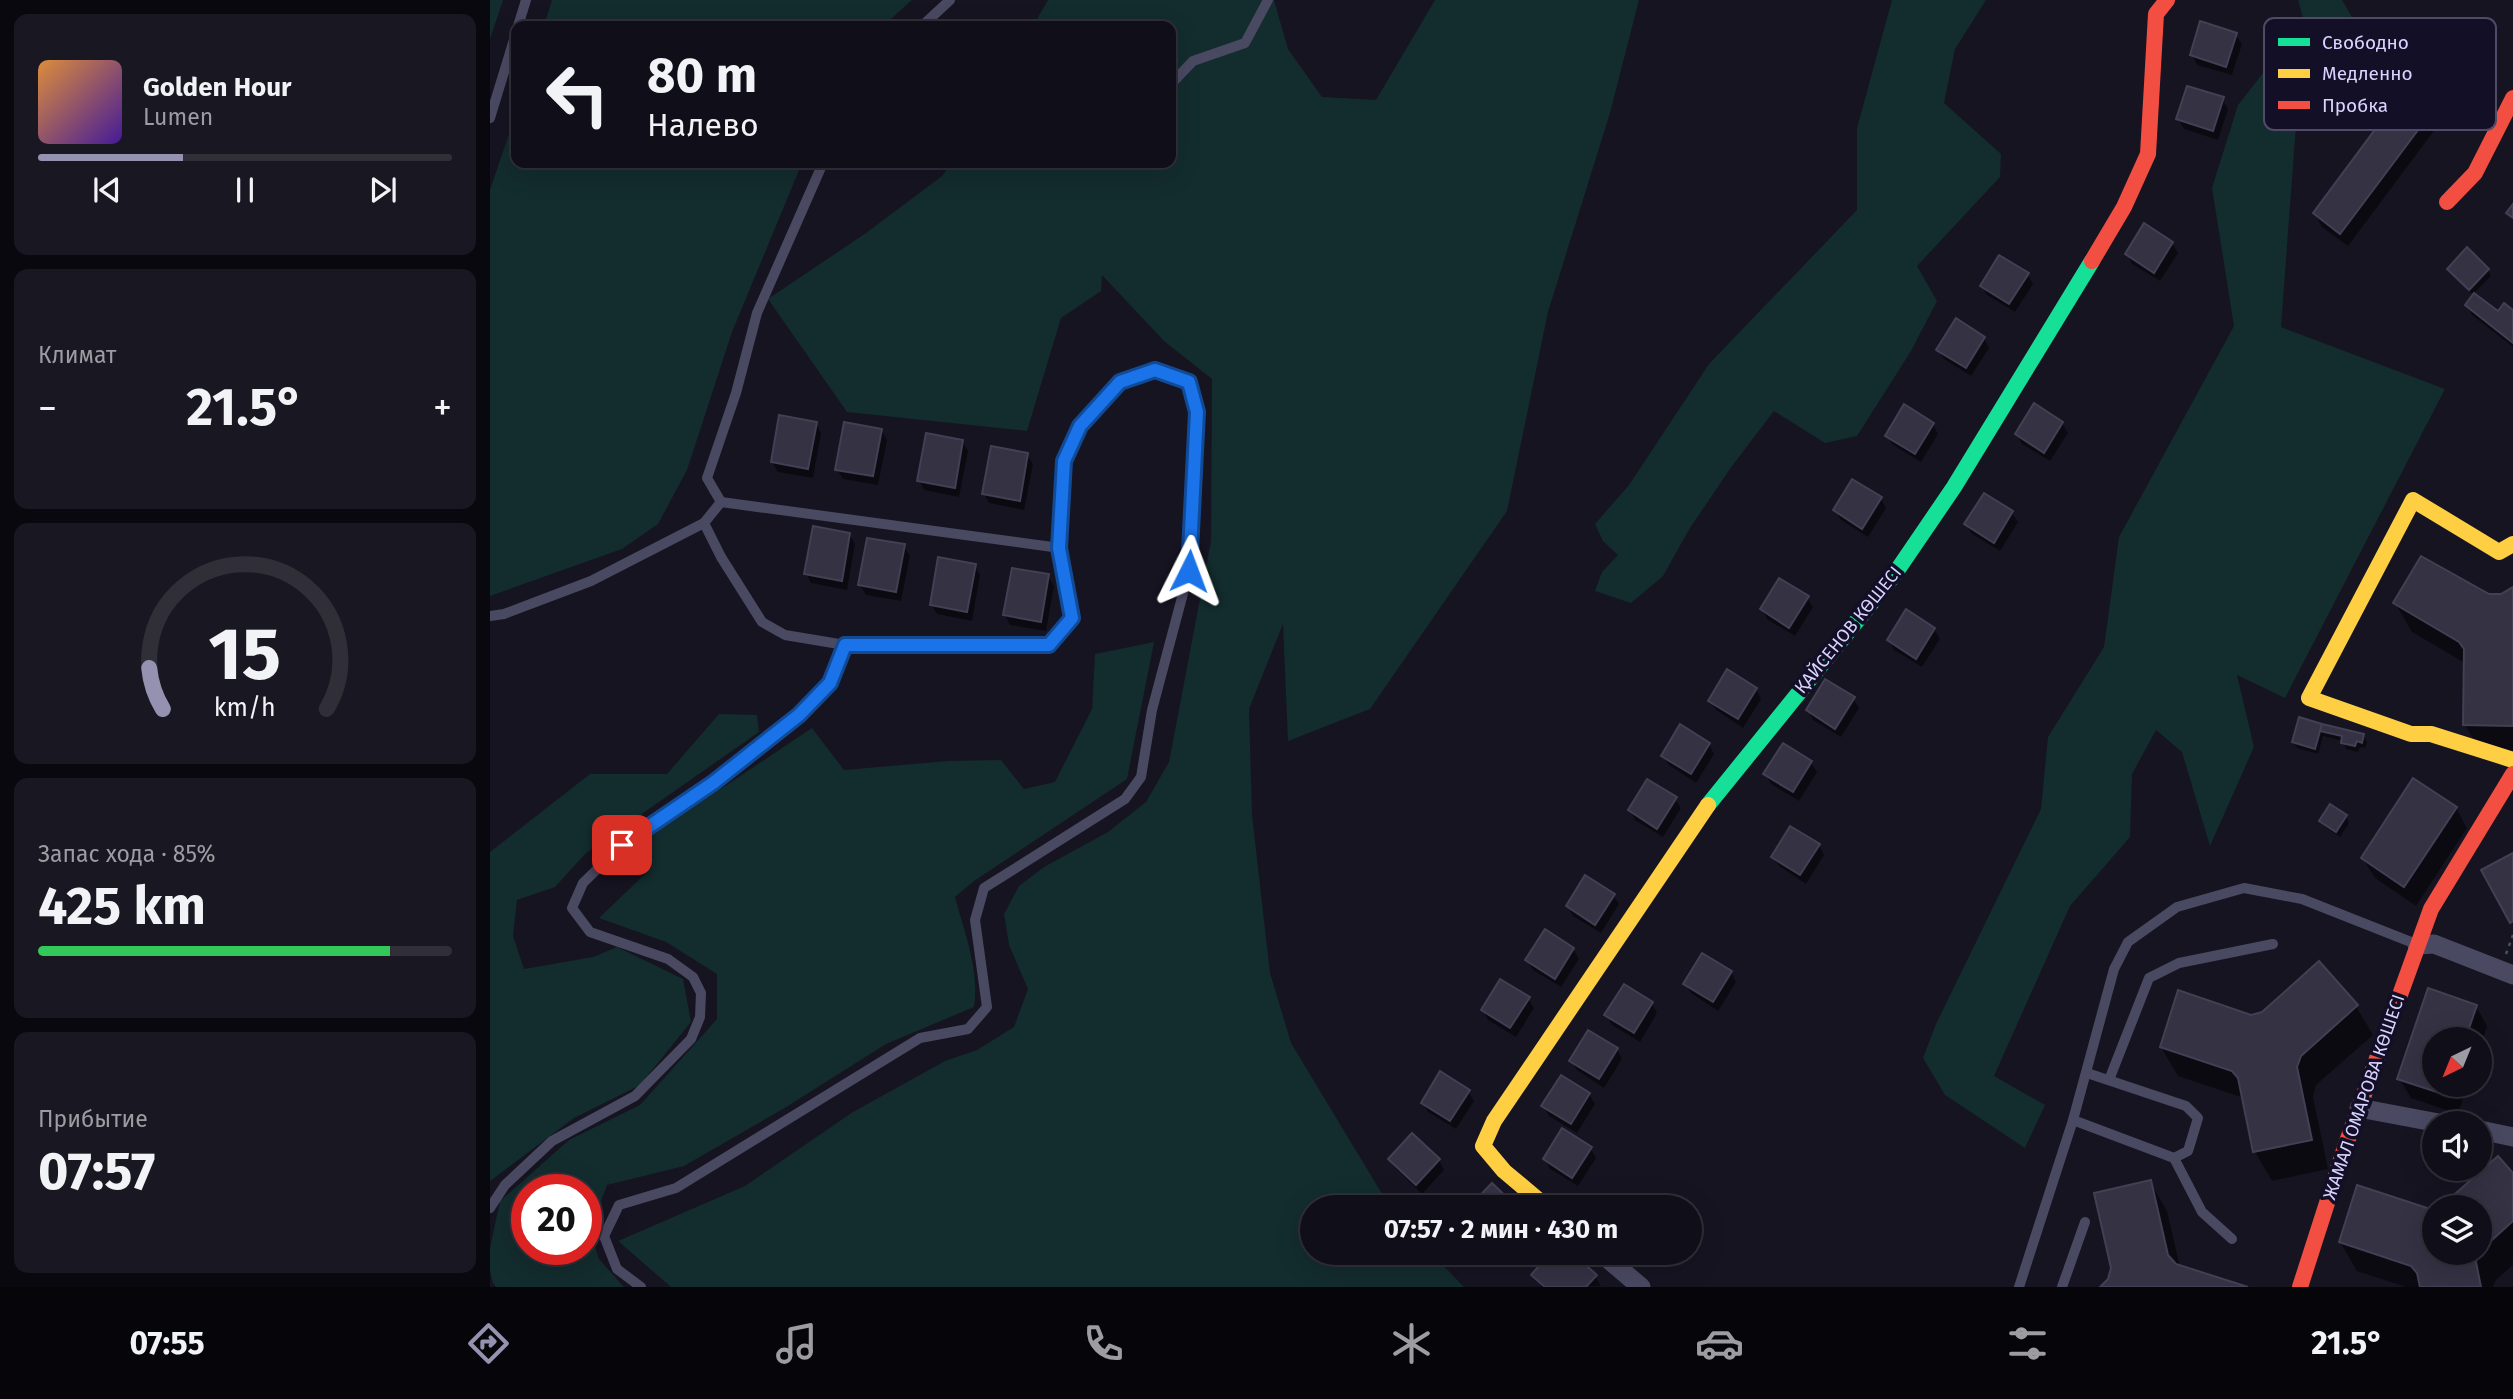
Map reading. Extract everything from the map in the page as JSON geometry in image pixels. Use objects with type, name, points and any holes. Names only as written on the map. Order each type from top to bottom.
[{"type":"street","name":"ҚАЙСЕНОВ КӨШЕСІ","points":[[1533,1195],[1504,1171],[1483,1146],[1494,1121],[1719,789],[1894,575],[1954,487],[2050,332],[2124,207],[2148,154],[2156,14],[2168,0]]},
{"type":"street","points":[[2446,202],[2475,173],[2513,98]]},
{"type":"street","points":[[2513,544],[2500,552],[2413,500],[2309,698],[2411,734],[2431,734],[2513,760]]},
{"type":"street","name":"ЖАМАЛ ОМАРОВА КӨШЕСІ","points":[[2300,1287],[2359,1108],[2431,909],[2513,774]]},
{"type":"street","name":"ЖАМАЛ ОМАРОВА КӨШЕСІ","points":[[2431,909],[2453,891],[2513,799]]},
{"type":"street","points":[[2417,944],[2434,944],[2513,975]]},
{"type":"street","points":[[2359,1108],[2422,1120]]},
{"type":"street","points":[[2492,1133],[2513,1137]]},
{"type":"street","points":[[1615,1265],[1641,1287]]},
{"type":"lane","points":[[520,21],[526,0]]},
{"type":"lane","points":[[927,21],[950,0]]},
{"type":"lane","points":[[1176,80],[1193,61],[1245,43],[1268,0]]},
{"type":"lane","points":[[490,118],[511,49]]},
{"type":"lane","points":[[721,502],[707,478],[736,393],[757,313],[821,168]]},
{"type":"lane","points":[[641,1287],[617,1269],[604,1236],[619,1205],[676,1188],[920,1038],[968,1029],[987,1007],[975,919],[984,888],[1125,799],[1142,777],[1152,710],[1189,571],[1197,412],[1189,382],[1155,370],[1120,382],[1080,426],[1064,461],[1059,548],[1072,618],[1049,645],[845,645],[785,635],[762,622],[721,557],[704,523]]},
{"type":"lane","points":[[490,615],[504,614],[591,581],[704,523],[721,502]]},
{"type":"lane","points":[[721,502],[1059,548]]},
{"type":"lane","points":[[490,1208],[505,1185],[552,1142],[635,1096],[691,1039],[700,1017],[701,993],[693,977],[668,959],[590,932],[572,908],[583,883],[622,845],[713,783],[799,715],[830,683],[845,645]]},
{"type":"lane","points":[[2019,1287],[2073,1121],[2114,969],[2128,942],[2177,906],[2244,888],[2302,899],[2417,944]]},
{"type":"lane","points":[[2109,1080],[2149,978],[2179,963],[2273,944]]},
{"type":"lane","points":[[2087,1073],[2186,1107],[2198,1118],[2188,1151],[2174,1158]]},
{"type":"lane","points":[[2073,1121],[2174,1158],[2202,1212],[2232,1239]]},
{"type":"lane","points":[[2062,1287],[2085,1222]]},
{"type":"green space","points":[[490,0],[503,0],[490,39]]},
{"type":"green space","points":[[552,0],[912,0],[889,21],[546,21]]},
{"type":"green space","points":[[1048,0],[1274,0],[1288,49],[1322,97],[1376,100],[1435,0],[1639,0],[1610,113],[1548,312],[1507,511],[1370,709],[1288,741],[1283,624],[1249,709],[1252,815],[1270,973],[1291,1043],[1383,1195],[1300,1195],[1300,1265],[1443,1265],[1464,1287],[671,1287],[618,1241],[745,1186],[853,1112],[945,1061],[977,1050],[1014,1027],[1028,989],[1009,945],[1004,914],[1019,886],[1044,867],[1108,832],[1146,802],[1169,762],[1211,541],[1212,379],[1164,341],[1102,275],[1101,291],[1061,318],[1027,431],[847,412],[768,299],[866,233],[942,176],[948,168],[1176,168],[1176,21],[1036,21]]},
{"type":"green space","points":[[1892,0],[1986,0],[1955,49],[1944,103],[2001,154],[2000,177],[1917,266],[1937,301],[1911,351],[1857,436],[1825,443],[1774,411],[1690,528],[1663,576],[1631,603],[1595,591],[1602,572],[1618,555],[1603,541],[1595,524],[1629,485],[1709,364],[1857,210],[1857,128]]},
{"type":"green space","points":[[2298,0],[2342,0],[2353,18],[2303,18]]},
{"type":"green space","points":[[2264,72],[2264,130],[2296,130],[2281,327],[2445,389],[2285,698],[2237,675],[2254,747],[2210,846],[2182,752],[2156,730],[2132,774],[2130,837],[2070,906],[1994,1076],[2045,1105],[2025,1148],[1945,1095],[1923,1058],[1936,1024],[2041,809],[2048,737],[2104,647],[2119,537],[2234,326],[2212,188],[2238,105]]},
{"type":"green space","points":[[511,128],[511,168],[800,168],[732,332],[687,470],[658,524],[622,549],[490,596],[490,190]]},
{"type":"green space","points":[[1154,642],[1127,779],[974,881],[955,897],[973,965],[974,1007],[886,1044],[783,1109],[684,1166],[607,1185],[602,1199],[602,1174],[531,1174],[569,1140],[640,1105],[717,1019],[717,974],[666,942],[599,918],[646,873],[613,861],[812,728],[844,770],[948,761],[1001,760],[1024,789],[1055,782],[1092,709],[1095,654]]},
{"type":"green space","points":[[719,714],[757,715],[759,732],[586,853],[555,887],[517,900],[513,936],[524,969],[593,957],[617,947],[683,979],[691,1022],[640,1085],[574,1118],[490,1181],[490,852],[590,774],[667,774]]},
{"type":"green space","points":[[511,1191],[511,1265],[602,1265],[602,1262],[624,1287],[496,1287],[490,1271],[490,1248],[500,1201]]},
{"type":"building","points":[[2200,21],[2237,33],[2226,67],[2190,55]]},
{"type":"building","points":[[2187,86],[2224,97],[2213,131],[2176,119]]},
{"type":"building","points":[[2375,130],[2418,130],[2340,234],[2313,213]]},
{"type":"building","points":[[2513,204],[2513,218],[2506,213]]},
{"type":"building","points":[[2144,223],[2173,242],[2154,273],[2125,254]]},
{"type":"building","points":[[2467,247],[2489,269],[2469,290],[2447,269]]},
{"type":"building","points":[[1999,255],[2029,273],[2009,304],[1980,286]]},
{"type":"building","points":[[2474,293],[2498,311],[2504,303],[2513,310],[2513,343],[2465,305]]},
{"type":"building","points":[[1956,318],[1985,337],[1966,368],[1936,350]]},
{"type":"building","points":[[2034,403],[2063,422],[2044,453],[2015,434]]},
{"type":"building","points":[[1904,404],[1934,423],[1915,454],[1885,436]]},
{"type":"building","points":[[779,415],[817,422],[808,469],[771,462]]},
{"type":"building","points":[[844,422],[882,429],[873,476],[835,470]]},
{"type":"building","points":[[926,433],[963,440],[955,488],[917,481]]},
{"type":"building","points":[[991,446],[1028,453],[1020,501],[982,494]]},
{"type":"building","points":[[1852,479],[1882,497],[1862,529],[1833,510]]},
{"type":"building","points":[[1984,493],[2013,511],[1994,543],[1964,524]]},
{"type":"building","points":[[813,526],[850,533],[842,581],[804,574]]},
{"type":"building","points":[[867,538],[905,544],[896,592],[858,585]]},
{"type":"building","points":[[2421,556],[2489,594],[2501,594],[2513,587],[2513,726],[2463,725],[2464,649],[2459,642],[2393,603]]},
{"type":"building","points":[[938,557],[976,564],[967,612],[930,605]]},
{"type":"building","points":[[1012,568],[1049,574],[1041,622],[1003,615]]},
{"type":"building","points":[[1779,578],[1809,596],[1789,628],[1760,609]]},
{"type":"building","points":[[1906,609],[1935,628],[1916,659],[1887,640]]},
{"type":"building","points":[[1727,669],[1757,688],[1738,719],[1708,701]]},
{"type":"building","points":[[1825,679],[1855,697],[1835,729],[1806,710]]},
{"type":"building","points":[[2299,717],[2322,724],[2315,749],[2292,742]]},
{"type":"building","points":[[1680,724],[1710,743],[1691,774],[1661,756]]},
{"type":"building","points":[[2322,724],[2364,734],[2362,743],[2357,741],[2355,746],[2341,743],[2342,736],[2320,731]]},
{"type":"building","points":[[1783,743],[1812,761],[1793,792],[1763,774]]},
{"type":"building","points":[[2413,778],[2457,807],[2404,887],[2361,858]]},
{"type":"building","points":[[1647,779],[1677,797],[1657,829],[1628,810]]},
{"type":"building","points":[[2330,804],[2347,815],[2336,832],[2319,821]]},
{"type":"building","points":[[1790,826],[1820,844],[1800,875],[1771,857]]},
{"type":"building","points":[[2513,853],[2513,921],[2510,923],[2481,870]]},
{"type":"building","points":[[1585,875],[1615,894],[1595,925],[1566,906]]},
{"type":"building","points":[[1545,929],[1574,948],[1555,979],[1525,960]]},
{"type":"building","points":[[1702,953],[1732,971],[1713,1002],[1683,984]]},
{"type":"building","points":[[2319,961],[2358,1005],[2301,1056],[2297,1067],[2312,1140],[2253,1152],[2238,1078],[2232,1071],[2160,1047],[2178,990],[2251,1015],[2262,1012]]},
{"type":"building","points":[[1500,979],[1530,997],[1510,1028],[1481,1010]]},
{"type":"building","points":[[1624,984],[1653,1002],[1634,1033],[1604,1015]]},
{"type":"building","points":[[2428,988],[2477,1005],[2469,1027],[2422,1027],[2422,1087],[2397,1079]]},
{"type":"building","points":[[1588,1030],[1618,1048],[1599,1079],[1569,1061]]},
{"type":"building","points":[[1440,1071],[1470,1090],[1450,1121],[1421,1103]]},
{"type":"building","points":[[1561,1075],[1590,1093],[1571,1124],[1541,1106]]},
{"type":"building","points":[[1562,1128],[1592,1147],[1572,1178],[1543,1159]]},
{"type":"building","points":[[1412,1133],[1440,1159],[1416,1185],[1388,1159]]},
{"type":"building","points":[[2498,1156],[2513,1173],[2513,1221],[2492,1240],[2492,1195],[2454,1195],[2470,1181],[2492,1181],[2492,1161]]},
{"type":"building","points":[[2151,1180],[2168,1255],[2176,1264],[2248,1287],[2100,1287],[2108,1279],[2111,1268],[2094,1193]]},
{"type":"building","points":[[1492,1183],[1504,1195],[1480,1195]]},
{"type":"building","points":[[2357,1185],[2422,1206],[2422,1265],[2477,1265],[2481,1287],[2420,1287],[2417,1273],[2411,1266],[2339,1242]]},
{"type":"building","points":[[1540,1265],[1586,1265],[1597,1275],[1586,1287],[1545,1287],[1531,1275]]},
{"type":"traffic: fast","points":[[1708,805],[1894,575],[1954,487],[2092,261]]},
{"type":"traffic: slow","points":[[2513,544],[2499,552],[2413,500],[2309,698],[2411,734],[2431,734],[2513,760]]},
{"type":"traffic: slow","points":[[1533,1195],[1504,1171],[1483,1146],[1494,1121],[1708,805]]},
{"type":"traffic: jam","points":[[2092,261],[2124,207],[2148,154],[2156,14],[2167,0]]},
{"type":"traffic: jam","points":[[2447,202],[2475,173],[2513,98]]},
{"type":"traffic: jam","points":[[2300,1287],[2345,1147],[2431,909],[2513,774]]},
{"type":"route","points":[[622,845],[713,783],[799,715],[830,683],[845,645],[1049,645],[1072,618],[1059,548],[1064,461],[1080,426],[1120,382],[1155,370],[1189,382],[1197,412],[1189,571]]}]
